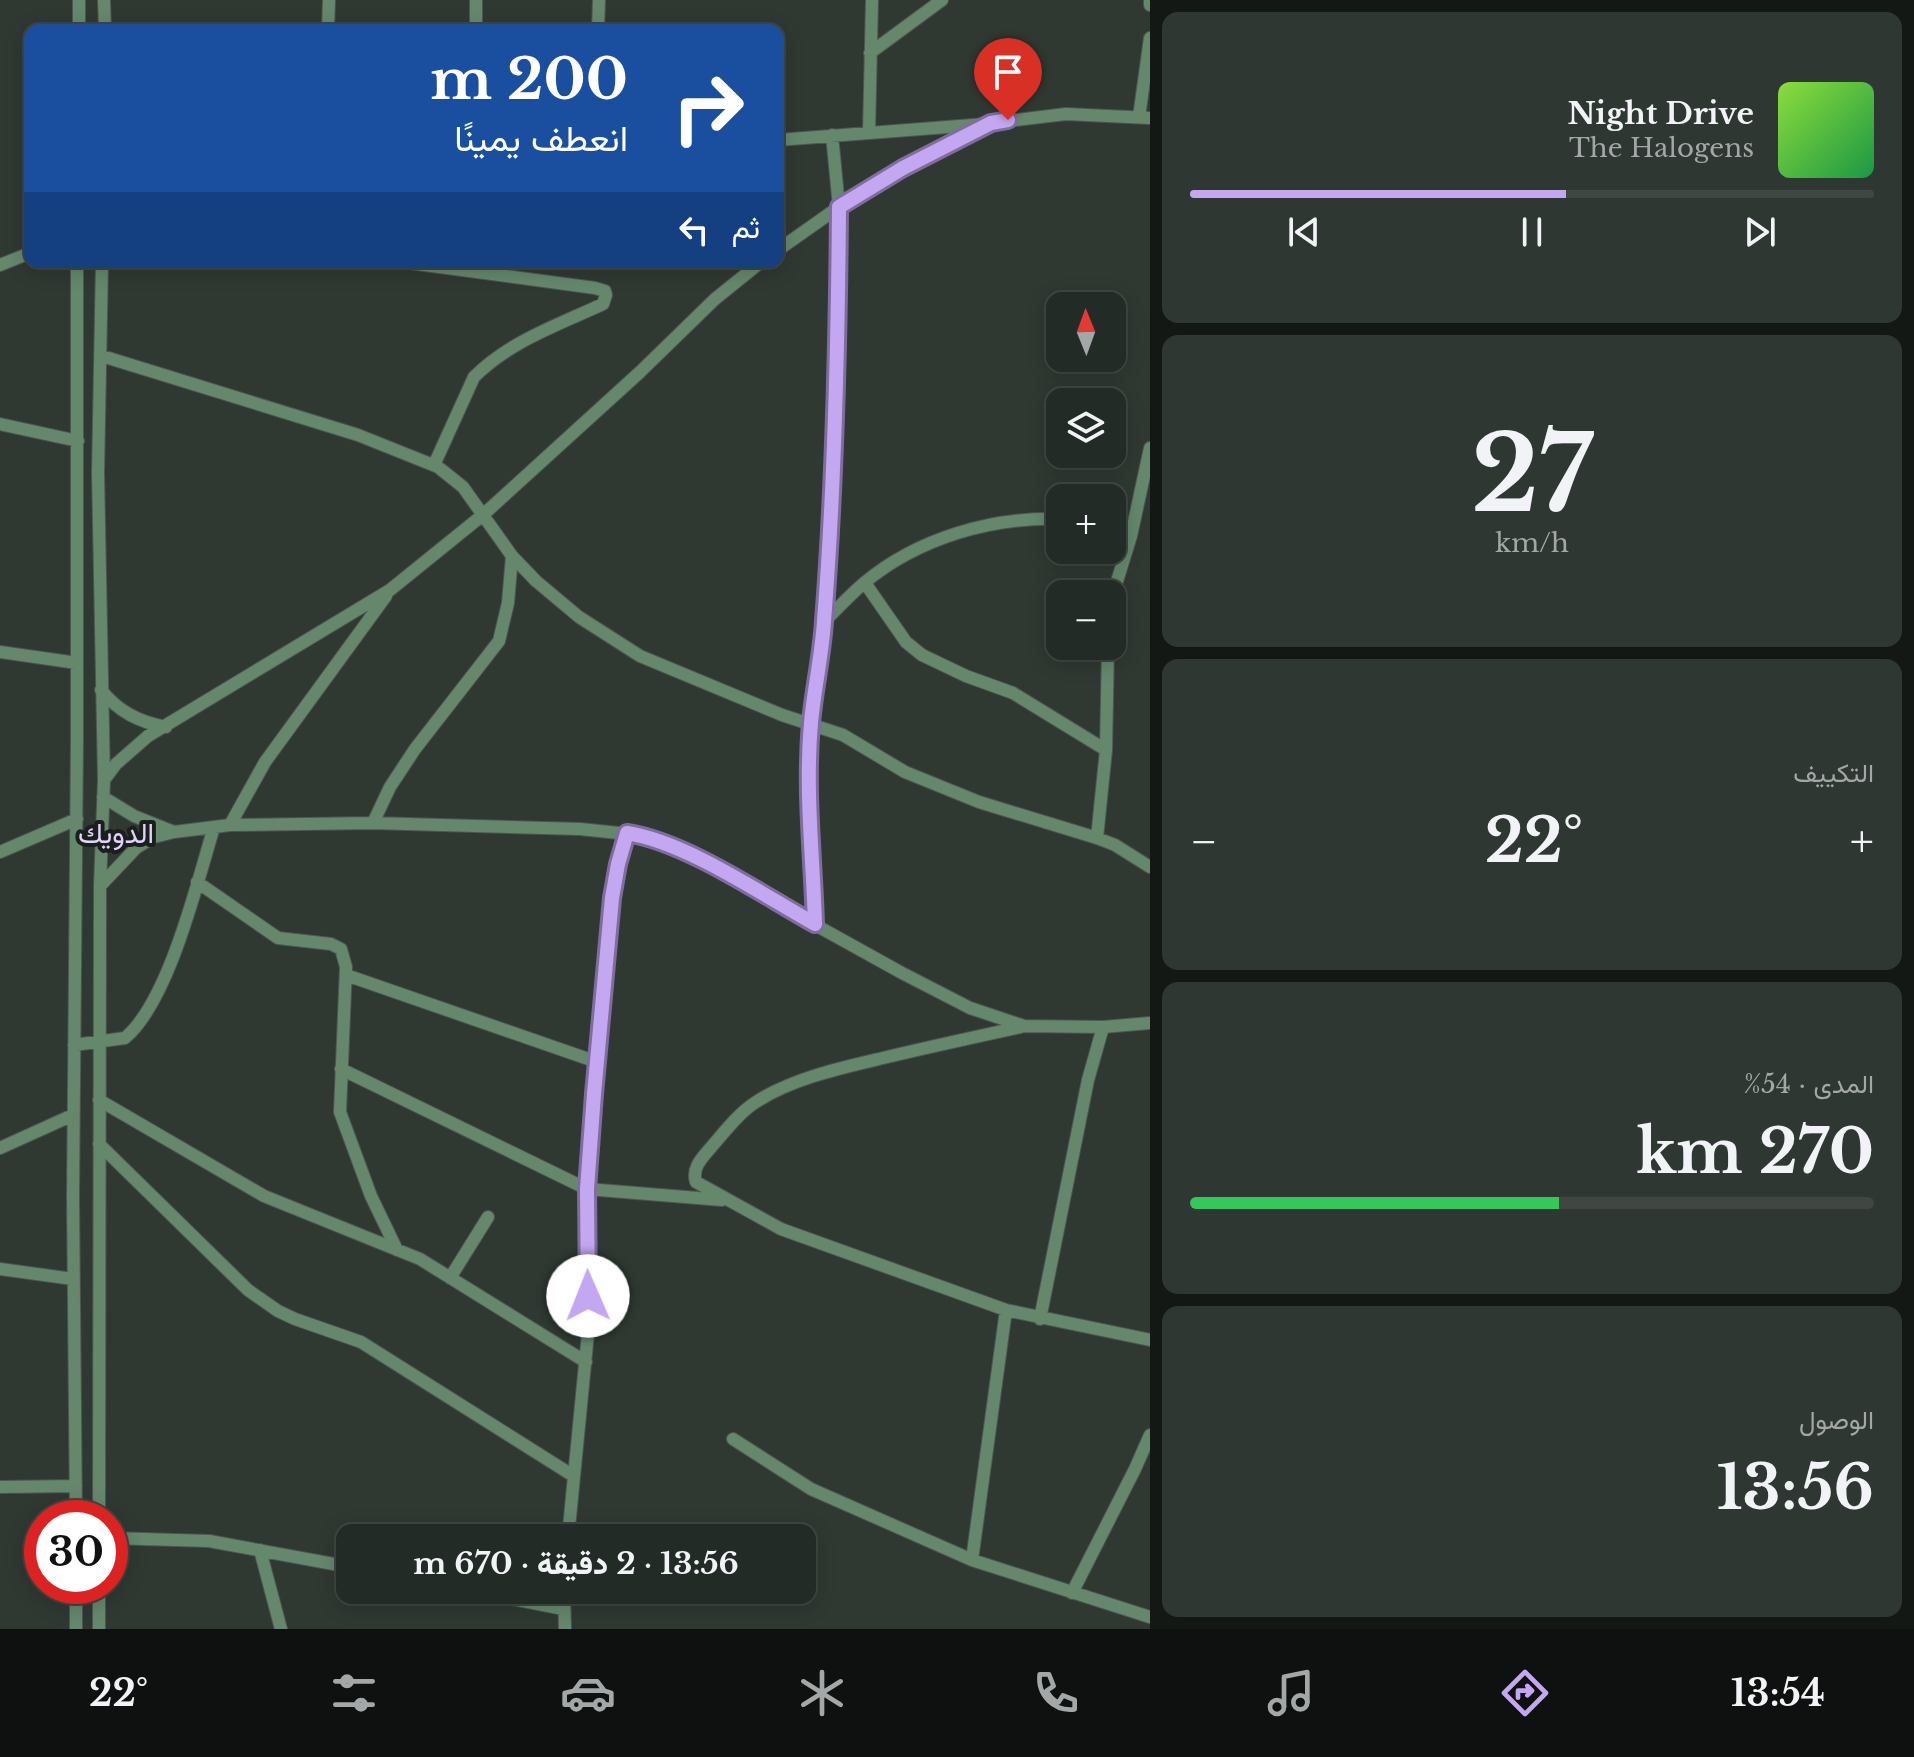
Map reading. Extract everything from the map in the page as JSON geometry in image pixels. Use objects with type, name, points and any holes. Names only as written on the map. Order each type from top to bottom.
[{"type":"street","points":[[79,0],[79,24]]},
{"type":"street","points":[[104,0],[105,24]]},
{"type":"street","points":[[328,24],[329,0]]},
{"type":"street","points":[[476,0],[476,24]]},
{"type":"street","points":[[598,24],[599,0]]},
{"type":"street","points":[[869,132],[872,0]]},
{"type":"street","points":[[870,53],[942,0]]},
{"type":"street","points":[[784,139],[1066,114],[1144,117],[1150,38]]},
{"type":"street","points":[[784,246],[903,168],[991,123]]},
{"type":"street","points":[[815,924],[810,818],[811,724],[824,622],[838,354],[839,207],[832,135]]},
{"type":"street","points":[[0,265],[24,255]]},
{"type":"street","points":[[76,1500],[73,1115],[78,628],[77,268]]},
{"type":"street","points":[[99,1500],[100,886],[104,780],[98,473],[102,268]]},
{"type":"street","points":[[434,465],[474,377],[484,367],[535,334],[603,304],[606,295],[605,291],[595,288],[459,268]]},
{"type":"street","points":[[104,780],[131,749],[390,590],[484,514],[715,299],[754,268]]},
{"type":"street","points":[[102,356],[358,435],[434,465],[463,487],[512,556],[558,600],[613,641],[711,687],[843,735],[905,772],[935,785],[979,802],[1097,838],[1115,845],[1150,867]]},
{"type":"street","points":[[0,424],[78,441]]},
{"type":"street","points":[[1117,580],[1131,536],[1150,448]]},
{"type":"street","points":[[824,622],[865,583],[922,547],[1002,521],[1046,519]]},
{"type":"street","points":[[1126,534],[1131,536]]},
{"type":"street","points":[[373,823],[390,787],[415,749],[499,641],[508,603],[512,556]]},
{"type":"street","points":[[865,583],[906,642],[922,655],[966,676],[1013,693],[1106,750]]},
{"type":"street","points":[[230,825],[265,762],[390,590]]},
{"type":"street","points":[[78,628],[100,630]]},
{"type":"street","points":[[0,652],[77,663]]},
{"type":"street","points":[[1097,838],[1106,750],[1108,660]]},
{"type":"street","points":[[101,689],[122,712],[166,727]]},
{"type":"street","points":[[103,797],[134,816],[174,832]]},
{"type":"street","points":[[0,852],[77,819]]},
{"type":"street","points":[[100,886],[136,848],[154,837],[230,825],[373,823],[627,833],[657,839],[680,850],[970,1008],[1024,1026]]},
{"type":"street","points":[[74,1045],[121,1040],[129,1035],[150,1005],[175,950],[214,827]]},
{"type":"street","points":[[569,1524],[589,1323],[587,1189],[597,1062],[612,898],[627,833]]},
{"type":"street","points":[[197,882],[278,938],[338,947],[343,956],[346,975],[339,1099],[342,1121],[371,1196],[397,1250]]},
{"type":"street","points":[[346,975],[597,1062]]},
{"type":"street","points":[[1150,1023],[1103,1027],[1024,1026],[841,1068],[758,1100],[723,1133],[694,1171],[696,1182],[781,1229],[1006,1310],[1150,1340]]},
{"type":"street","points":[[1040,1319],[1088,1080],[1103,1027]]},
{"type":"street","points":[[341,1069],[587,1189],[726,1200]]},
{"type":"street","points":[[99,1100],[264,1196],[420,1259],[586,1362]]},
{"type":"street","points":[[0,1148],[73,1115]]},
{"type":"street","points":[[99,1144],[236,1279],[278,1311],[311,1326],[341,1333],[361,1342],[572,1475]]},
{"type":"street","points":[[450,1278],[488,1217]]},
{"type":"street","points":[[0,1269],[73,1279]]},
{"type":"street","points":[[972,1560],[1006,1310]]},
{"type":"street","points":[[1072,1593],[1150,1435]]},
{"type":"street","points":[[733,1439],[811,1489],[972,1560],[1150,1617]]},
{"type":"street","points":[[0,1487],[76,1486]]},
{"type":"street","points":[[128,1539],[209,1541],[336,1564]]},
{"type":"street","points":[[260,1550],[281,1629]]},
{"type":"street","points":[[76,1604],[76,1629]]},
{"type":"street","points":[[99,1604],[99,1629]]},
{"type":"street","points":[[538,1604],[563,1609]]},
{"type":"street","points":[[563,1604],[565,1629]]},
{"type":"district","name":"الدويك","points":[[116,833]]},
{"type":"route","points":[[588,1296],[587,1189],[594,1094],[612,898],[627,833],[657,839],[680,850],[815,924],[810,818],[811,724],[824,622],[833,475],[839,207],[903,168],[991,123],[1008,120]]}]
